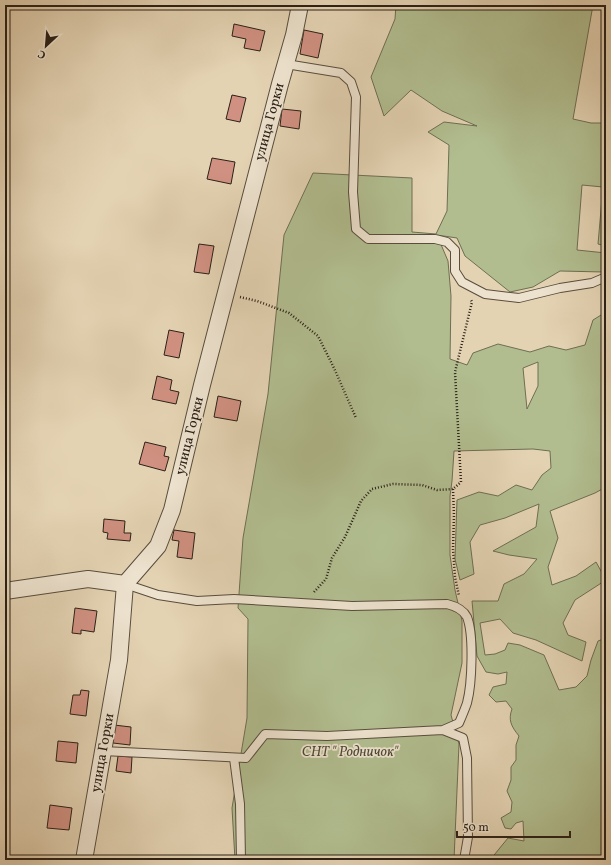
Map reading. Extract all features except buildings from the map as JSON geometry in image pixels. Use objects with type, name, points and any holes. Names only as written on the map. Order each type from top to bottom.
[{"type":"street","name":"улица Горки","points":[[84,860],[119,660],[125,584],[158,546],[172,510],[226,293],[294,35],[300,5]]},
{"type":"street","points":[[5,591],[88,580],[125,584]]},
{"type":"lane","points":[[286,64],[341,73],[351,82],[356,97],[353,192],[356,229],[368,239],[435,239],[447,242],[455,250],[455,271],[462,282],[485,294],[519,298],[560,288],[592,283],[606,277]]},
{"type":"lane","points":[[103,751],[246,758],[265,734],[327,736],[443,730],[459,723],[467,703],[471,670],[471,640],[467,617],[459,608],[452,605],[352,606],[234,599],[197,601],[158,595],[125,584]]},
{"type":"lane","points":[[443,730],[463,738],[467,758],[468,837],[464,860]]},
{"type":"lane","points":[[234,758],[240,804],[241,860]]},
{"type":"path","points":[[292,603],[313,593],[326,579],[332,558],[345,537],[361,501],[372,489],[393,484],[422,485],[437,490],[453,489],[460,482],[455,372],[472,302],[462,282]]},
{"type":"path","points":[[226,293],[257,301],[289,313],[318,336],[356,418]]},
{"type":"path","points":[[452,605],[459,598],[455,577],[453,548],[453,489]]},
{"type":"green space","name":"СНТ \" Родничок\"","points":[[396,5],[593,5],[573,119],[591,123],[602,123],[606,128],[606,246],[598,244],[603,187],[582,185],[577,250],[606,253],[604,272],[560,271],[533,287],[510,292],[465,256],[457,238],[437,235],[448,261],[451,296],[450,359],[467,365],[473,353],[498,344],[530,352],[549,346],[566,350],[585,345],[593,320],[606,312],[606,487],[550,511],[558,538],[548,567],[552,585],[576,576],[596,562],[606,580],[575,600],[563,623],[568,635],[586,642],[582,661],[536,640],[513,633],[500,619],[480,623],[485,655],[495,654],[505,650],[508,643],[520,645],[544,655],[559,690],[576,687],[587,676],[598,641],[606,638],[606,860],[490,860],[508,838],[524,841],[523,821],[516,823],[511,829],[505,828],[501,818],[511,812],[512,802],[507,791],[511,780],[511,767],[516,760],[516,745],[519,736],[511,723],[510,716],[512,709],[506,701],[496,702],[489,695],[493,687],[506,684],[507,672],[498,674],[486,672],[477,656],[472,601],[498,601],[504,584],[524,574],[537,559],[493,551],[536,527],[539,504],[505,518],[480,525],[470,542],[474,574],[460,580],[455,559],[457,500],[479,492],[498,496],[516,485],[532,490],[542,475],[551,468],[550,451],[533,449],[454,451],[450,496],[450,555],[455,590],[462,621],[462,663],[451,715],[459,744],[454,860],[235,860],[232,808],[247,718],[248,619],[238,608],[243,538],[268,394],[284,235],[313,173],[412,178],[412,232],[436,234],[447,211],[449,145],[428,132],[444,122],[477,126],[442,111],[411,90],[384,116],[371,77],[395,19]],"holes":[[[538,362],[538,386],[527,409],[523,368]]]}]
